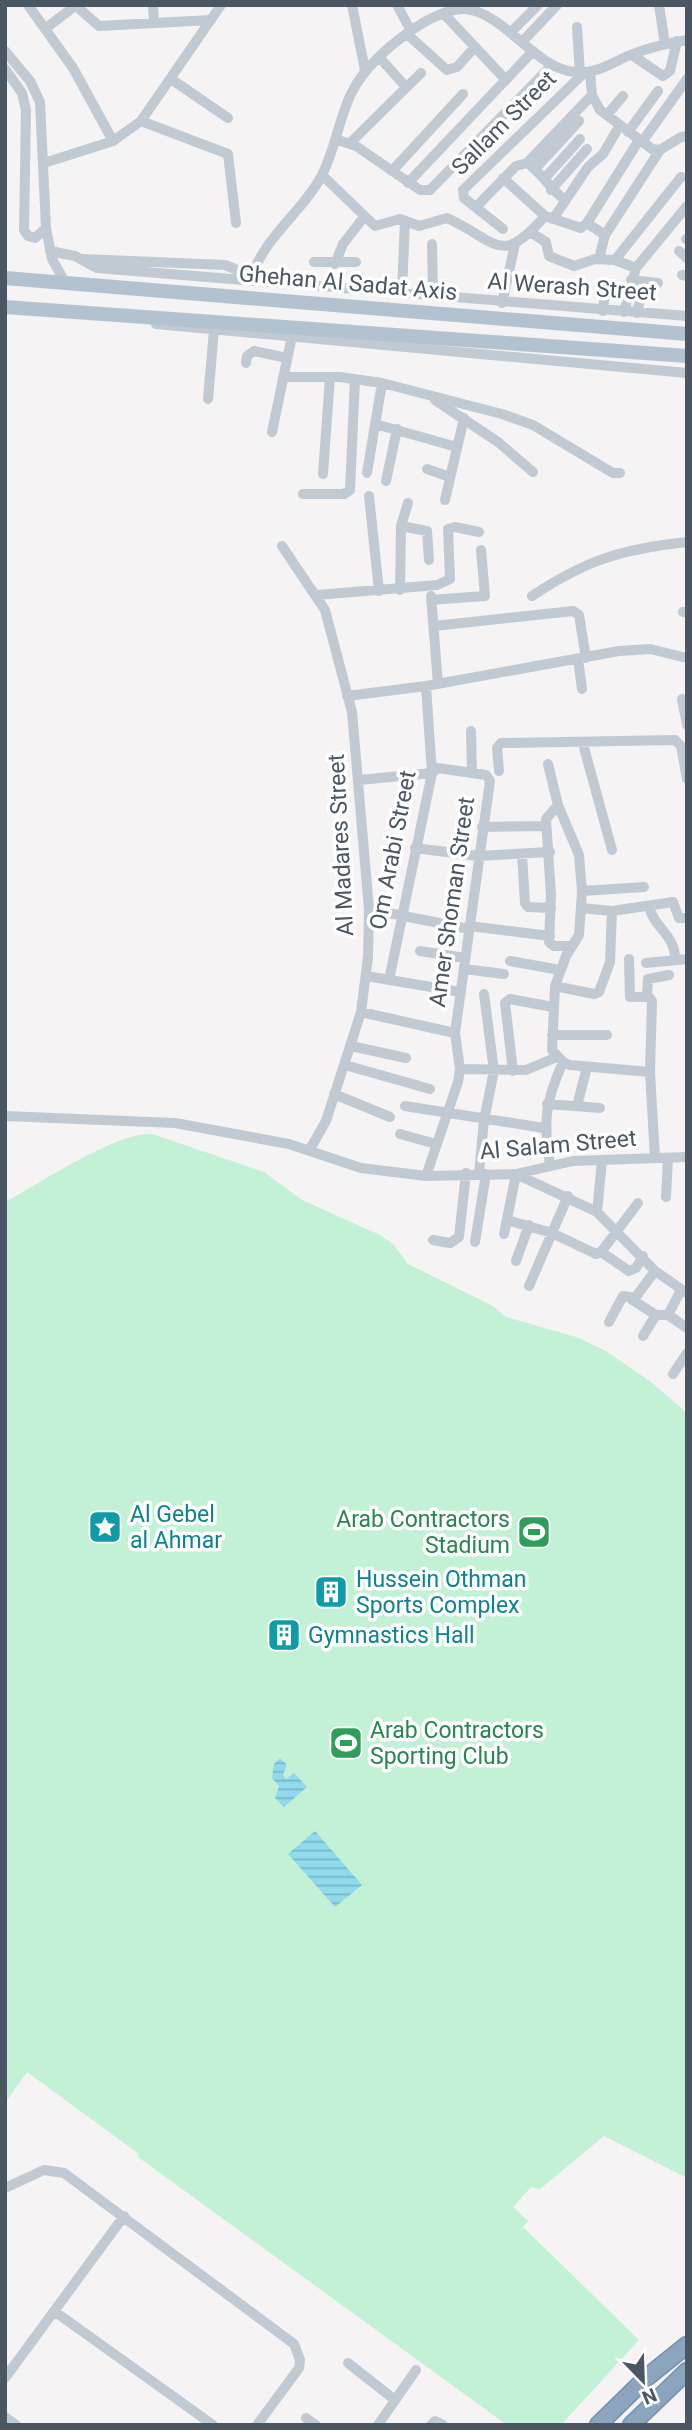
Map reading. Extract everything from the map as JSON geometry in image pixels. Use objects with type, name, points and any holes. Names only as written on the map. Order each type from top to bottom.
[{"type":"highway","points":[[598,2425],[646,2378],[687,2345]]},
{"type":"highway","points":[[631,2425],[687,2371]]},
{"type":"main road","name":"Ghehan Al Sadat Axis","points":[[5,278],[687,334]]},
{"type":"main road","name":"Ghehan Al Sadat Axis","points":[[5,307],[687,356]]},
{"type":"street","points":[[28,5],[92,99],[113,141]]},
{"type":"street","points":[[46,28],[75,5],[99,26],[211,20]]},
{"type":"street","points":[[153,5],[154,22]]},
{"type":"street","points":[[44,163],[113,141],[141,121],[221,5]]},
{"type":"street","points":[[352,5],[365,70]]},
{"type":"street","points":[[397,5],[409,33],[447,70],[457,67],[475,47]]},
{"type":"street","points":[[511,32],[538,5]]},
{"type":"street","points":[[522,42],[557,5]]},
{"type":"street","points":[[632,55],[663,76],[670,71],[676,42],[659,5]]},
{"type":"street","points":[[248,280],[262,254],[322,175],[338,140],[352,93],[365,70],[409,33],[443,14],[474,10],[511,32],[552,65],[585,73],[676,42]]},
{"type":"street","points":[[443,14],[506,80]]},
{"type":"street","points":[[576,27],[585,73],[600,110],[640,141],[660,150]]},
{"type":"street","points":[[5,51],[30,81],[40,102],[46,228],[50,251],[65,282]]},
{"type":"street","points":[[408,183],[533,51]]},
{"type":"street","points":[[380,58],[406,87]]},
{"type":"street","points":[[338,140],[350,143],[420,190],[430,190],[552,65]]},
{"type":"street","points":[[5,69],[22,93],[26,110],[24,230],[28,236],[35,238],[46,228]]},
{"type":"street","points":[[350,143],[421,73]]},
{"type":"street","name":"Sallam Street","points":[[503,229],[463,196],[463,190],[585,73]]},
{"type":"street","points":[[172,79],[228,118]]},
{"type":"street","points":[[503,178],[549,217],[577,228],[587,223],[640,141],[687,79]]},
{"type":"street","points":[[322,175],[364,217],[380,226],[397,219],[419,226],[447,218],[496,246],[515,244],[549,217],[565,200],[591,163],[603,154],[657,91]]},
{"type":"street","points":[[392,171],[463,94]]},
{"type":"street","points":[[531,166],[592,95]]},
{"type":"street","points":[[607,115],[623,96]]},
{"type":"street","points":[[503,116],[521,132]]},
{"type":"street","points":[[141,121],[230,156],[236,223]]},
{"type":"street","points":[[531,166],[579,121]]},
{"type":"street","points":[[599,259],[606,235],[660,150],[687,136]]},
{"type":"street","points":[[545,178],[584,144],[551,190]]},
{"type":"street","points":[[470,152],[486,166]]},
{"type":"street","points":[[476,207],[516,166],[531,166],[545,178],[551,190],[565,200]]},
{"type":"street","points":[[615,260],[681,177]]},
{"type":"street","points":[[624,312],[636,268],[687,205]]},
{"type":"street","points":[[335,264],[343,244],[364,217]]},
{"type":"street","points":[[402,290],[405,221]]},
{"type":"street","points":[[587,223],[606,235]]},
{"type":"street","points":[[530,232],[546,242],[553,258],[578,267],[599,259],[615,260],[636,268]]},
{"type":"street","points":[[432,244],[433,296]]},
{"type":"street","points":[[502,303],[515,244]]},
{"type":"street","name":"Al Werash Street","points":[[50,251],[83,259],[225,265],[235,268],[248,280],[402,290],[502,303],[687,316]]},
{"type":"street","points":[[314,262],[356,262]]},
{"type":"street","points":[[631,280],[658,283]]},
{"type":"street","points":[[637,313],[642,291]]},
{"type":"street","points":[[603,311],[606,292]]},
{"type":"street","points":[[110,313],[142,323],[687,373]]},
{"type":"street","points":[[208,399],[214,330]]},
{"type":"street","points":[[272,432],[292,336]]},
{"type":"street","points":[[246,363],[250,353],[254,351],[287,358]]},
{"type":"street","points":[[283,377],[355,379],[427,394],[533,425],[613,473],[620,473]]},
{"type":"street","points":[[323,474],[330,377]]},
{"type":"street","points":[[303,494],[344,494],[350,490],[355,379]]},
{"type":"street","points":[[367,473],[382,383]]},
{"type":"street","points":[[427,394],[464,418],[533,472]]},
{"type":"street","points":[[445,500],[464,418]]},
{"type":"street","points":[[375,424],[457,447]]},
{"type":"street","points":[[386,481],[397,429]]},
{"type":"street","points":[[427,469],[450,477]]},
{"type":"street","points":[[369,496],[379,591]]},
{"type":"street","points":[[400,590],[401,526],[408,503]]},
{"type":"street","points":[[401,526],[427,531],[429,560]]},
{"type":"street","points":[[317,595],[430,587],[447,581],[450,579],[448,529],[455,527],[479,532]]},
{"type":"street","points":[[531,596],[573,569],[604,557],[687,542]]},
{"type":"street","name":"Al Madares Street","points":[[282,546],[325,610],[356,733],[369,909],[366,976],[361,1012],[322,1130],[310,1149]]},
{"type":"street","points":[[431,600],[485,596],[481,550]]},
{"type":"street","points":[[430,587],[438,684]]},
{"type":"street","points":[[433,626],[573,611],[579,615],[582,688]]},
{"type":"street","points":[[347,696],[426,686],[635,649],[665,651],[687,658]]},
{"type":"street","name":"Om Arabi Street","points":[[389,980],[432,773],[426,686]]},
{"type":"street","points":[[682,699],[687,725]]},
{"type":"street","points":[[471,731],[472,772]]},
{"type":"street","points":[[612,850],[583,744],[675,740],[683,742],[686,772]]},
{"type":"street","name":"Amer Shoman Street","points":[[460,1069],[455,1033],[482,827],[497,748],[501,743],[583,744]]},
{"type":"street","points":[[548,764],[558,805],[579,855],[582,891],[579,935],[560,970],[555,986],[552,1050],[560,1060]]},
{"type":"street","points":[[359,780],[432,773],[438,768],[494,774]]},
{"type":"street","points":[[558,805],[549,813],[545,826],[550,852],[550,936],[551,945],[572,946]]},
{"type":"street","points":[[482,827],[545,826]]},
{"type":"street","points":[[415,848],[478,856],[550,852]]},
{"type":"street","points":[[522,855],[525,903],[528,907],[551,908]]},
{"type":"street","points":[[582,891],[644,887]]},
{"type":"street","points":[[581,908],[612,911],[673,902],[680,918],[687,918]]},
{"type":"street","points":[[646,963],[681,959],[672,939],[652,916],[649,906]]},
{"type":"street","points":[[369,909],[469,927],[550,936]]},
{"type":"street","points":[[555,986],[594,994],[599,992],[610,962],[612,911]]},
{"type":"street","points":[[420,951],[504,974]]},
{"type":"street","points":[[629,959],[630,997],[652,1001],[650,1072],[655,1158]]},
{"type":"street","points":[[510,961],[560,970]]},
{"type":"street","points":[[647,998],[648,979],[669,975]]},
{"type":"street","points":[[366,976],[461,992]]},
{"type":"street","points":[[475,1242],[484,1120],[494,1070],[484,994]]},
{"type":"street","points":[[513,1071],[505,1003],[510,999],[553,1007]]},
{"type":"street","points":[[361,1012],[455,1033]]},
{"type":"street","points":[[552,1035],[607,1035]]},
{"type":"street","points":[[351,1046],[406,1058]]},
{"type":"street","points":[[426,1176],[460,1069],[526,1070],[560,1060],[587,1067],[650,1072]]},
{"type":"street","points":[[550,1165],[544,1128],[547,1104],[560,1060]]},
{"type":"street","points":[[345,1065],[430,1089]]},
{"type":"street","points":[[577,1106],[587,1067]]},
{"type":"street","points":[[334,1094],[390,1117]]},
{"type":"street","points":[[547,1104],[600,1108]]},
{"type":"street","points":[[405,1106],[446,1115],[544,1128]]},
{"type":"street","name":"Al Salam Street","points":[[5,1116],[153,1120],[310,1149],[361,1168],[426,1176],[466,1173],[516,1174],[550,1165],[687,1157]]},
{"type":"street","points":[[400,1134],[436,1144]]},
{"type":"street","points":[[666,1197],[668,1158]]},
{"type":"street","points":[[597,1212],[603,1160]]},
{"type":"street","points":[[433,1240],[450,1243],[459,1237],[466,1173]]},
{"type":"street","points":[[505,1234],[516,1174],[568,1196],[597,1212],[655,1271],[684,1292],[643,1336]]},
{"type":"street","points":[[529,1286],[568,1196]]},
{"type":"street","points":[[507,1220],[552,1233],[590,1254],[601,1252],[638,1203]]},
{"type":"street","points":[[516,1261],[529,1225]]},
{"type":"street","points":[[601,1252],[629,1271],[636,1268],[643,1256]]},
{"type":"street","points":[[631,1299],[655,1271]]},
{"type":"street","points":[[609,1322],[623,1296],[687,1328]]},
{"type":"street","points":[[673,1374],[687,1353]]},
{"type":"street","points":[[5,2188],[44,2171],[59,2170],[287,2339],[299,2351],[299,2368],[257,2425]]},
{"type":"street","points":[[5,2378],[124,2216]]},
{"type":"street","points":[[54,2311],[213,2425]]},
{"type":"street","points":[[348,2363],[395,2400]]},
{"type":"street","points":[[378,2425],[416,2370]]},
{"type":"street","points":[[647,2407],[648,2425]]},
{"type":"street","points":[[5,2417],[16,2425]]},
{"type":"street","points":[[431,2425],[435,2421],[443,2425]]},
{"type":"green space","name":"Arab Contractors Sporting Club","points":[[152,1134],[264,1172],[302,1200],[380,1235],[393,1244],[408,1264],[493,1306],[506,1317],[576,1337],[606,1351],[651,1382],[687,1413],[687,2178],[604,2136],[540,2189],[531,2187],[513,2207],[528,2221],[523,2227],[639,2340],[561,2425],[507,2425],[138,2157],[139,2154],[27,2072],[5,2103],[5,1202],[99,1149],[137,1135]]},
{"type":"water","points":[[280,1758],[287,1765],[283,1775],[286,1779],[294,1773],[307,1787],[284,1807],[275,1798],[279,1786],[272,1778],[274,1764]]},
{"type":"water","points":[[315,1831],[362,1885],[335,1907],[288,1854]]},
{"type":"place","name":"Al Gebel al Ahmar","points":[[105,1527]]},
{"type":"place","name":"Arab Contractors Stadium","points":[[534,1532]]},
{"type":"place","name":"Hussein Othman Sports Complex","points":[[331,1592]]},
{"type":"place","name":"Gymnastics Hall","points":[[284,1635]]},
{"type":"place","name":"Arab Contractors Sporting Club","points":[[346,1743]]}]
